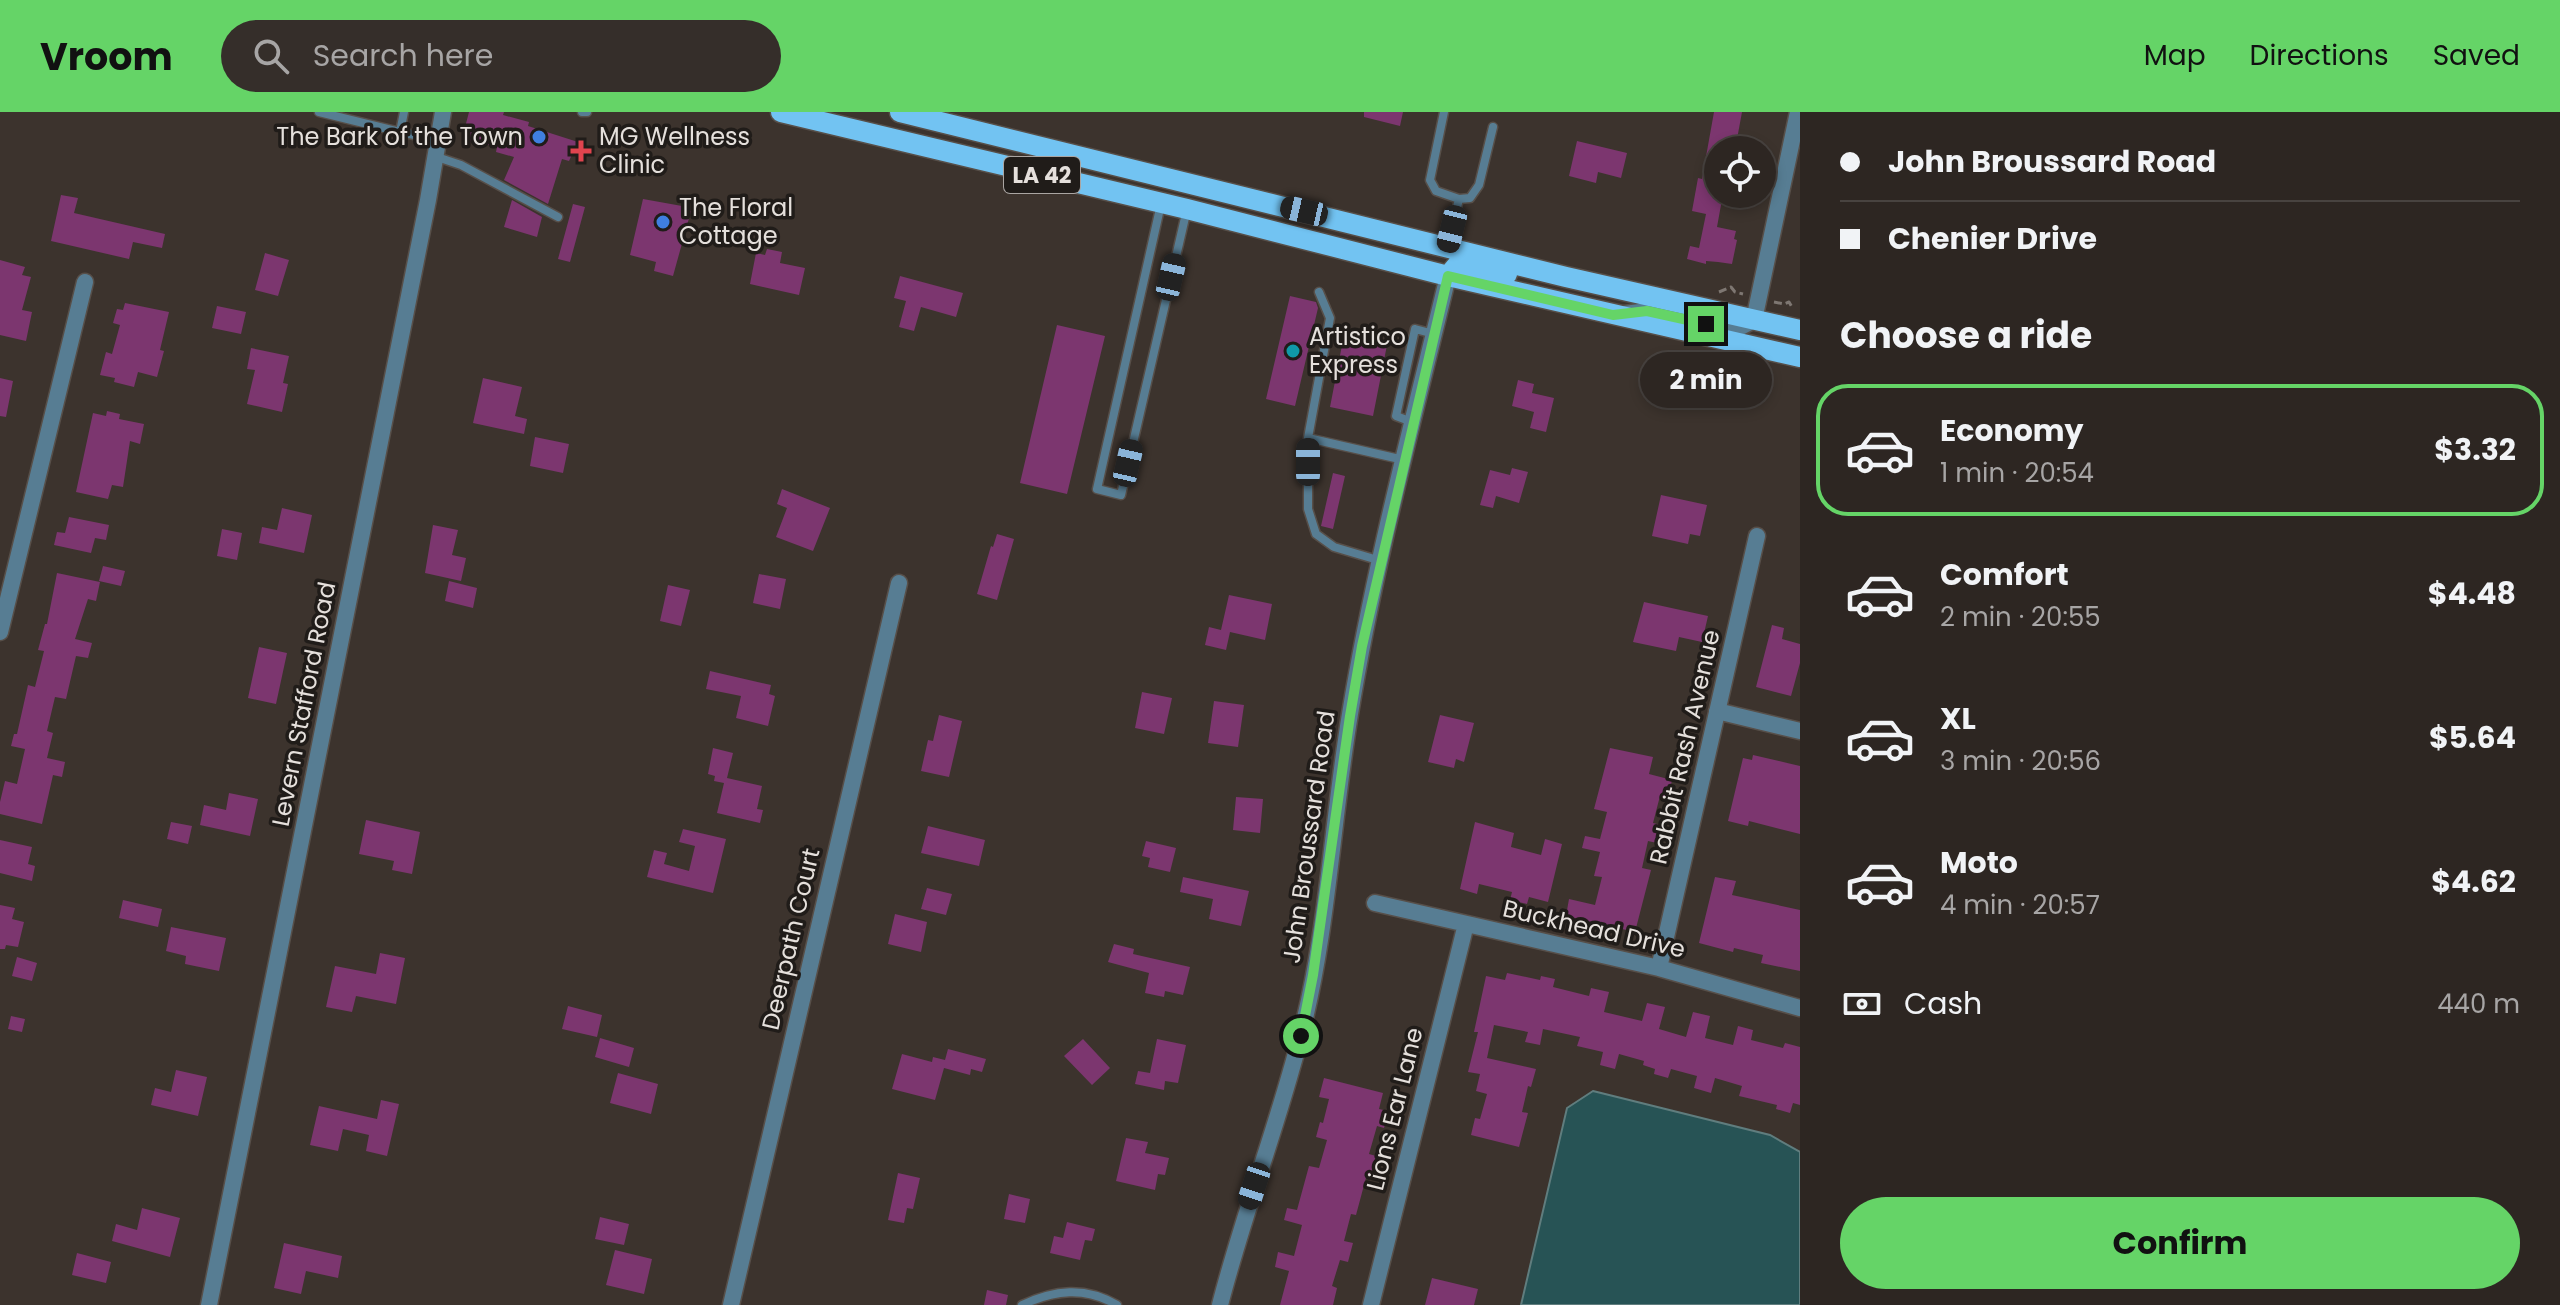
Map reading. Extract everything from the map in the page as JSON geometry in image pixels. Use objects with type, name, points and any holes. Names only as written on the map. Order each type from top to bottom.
[{"type":"main road","name":"LA 42","points":[[781,112],[1187,209],[1448,276],[1800,357]]},
{"type":"main road","name":"LA 42","points":[[900,112],[1566,277],[1754,320],[1799,321]]},
{"type":"main road","points":[[1448,276],[1458,264],[1537,281],[1566,277]]},
{"type":"street","name":"Levern Stafford Road","points":[[209,1305],[443,112]]},
{"type":"street","points":[[1613,315],[1647,311],[1735,330],[1754,320],[1798,112]]},
{"type":"street","name":"John Broussard Road","points":[[1220,1305],[1235,1245],[1301,1036],[1313,975],[1350,716],[1404,460],[1448,276]]},
{"type":"street","points":[[0,632],[85,282]]},
{"type":"street","name":"Rabbit Rash Avenue","points":[[1659,968],[1757,536]]},
{"type":"street","name":"Deerpath Court","points":[[731,1305],[899,583]]},
{"type":"street","points":[[1717,711],[1800,731]]},
{"type":"street","name":"Buckhead Drive","points":[[1375,903],[1659,968],[1800,1008]]},
{"type":"street","name":"Lions Ear Lane","points":[[1371,1305],[1466,924]]},
{"type":"lane","points":[[319,112],[400,132],[438,149],[461,165],[558,217]]},
{"type":"lane","points":[[400,132],[404,112]]},
{"type":"lane","points":[[1444,112],[1430,180],[1436,191],[1459,199],[1470,198],[1479,185],[1493,127]]},
{"type":"lane","points":[[1448,246],[1459,199]]},
{"type":"lane","points":[[1161,203],[1097,489],[1121,495],[1187,209]]},
{"type":"lane","points":[[1319,292],[1330,318],[1308,438],[1308,509],[1316,534],[1334,547],[1382,561]]},
{"type":"lane","points":[[1413,423],[1396,416],[1415,329],[1434,334]]},
{"type":"lane","points":[[1408,359],[1427,363]]},
{"type":"lane","points":[[1402,389],[1420,393]]},
{"type":"lane","points":[[1308,438],[1404,460]]},
{"type":"lane","points":[[1022,1305],[1037,1297],[1070,1290],[1104,1297],[1117,1305]]},
{"type":"path","points":[[1784,304],[1789,302],[1799,321]]},
{"type":"water","points":[[1593,1091],[1770,1135],[1800,1152],[1800,1305],[1521,1305],[1567,1108]]},
{"type":"building","points":[[469,112],[504,112],[503,115],[529,122],[528,126],[578,142],[569,161],[562,159],[548,204],[504,180],[514,157],[496,152],[497,147],[462,139]]},
{"type":"building","points":[[1364,112],[1403,112],[1400,126],[1364,117]]},
{"type":"building","points":[[1714,112],[1742,112],[1738,136],[1710,136]]},
{"type":"building","points":[[1577,141],[1627,153],[1621,178],[1598,172],[1596,183],[1569,176]]},
{"type":"building","points":[[1704,168],[1704,208],[1720,208],[1717,227],[1736,231],[1732,264],[1706,261],[1706,264],[1687,259],[1690,246],[1699,248],[1706,214],[1692,211],[1698,178],[1702,179]]},
{"type":"building","points":[[61,195],[78,198],[74,213],[165,234],[162,248],[133,242],[129,259],[51,241]]},
{"type":"building","name":"The Floral Cottage","points":[[643,199],[682,206],[691,211],[673,276],[654,271],[656,262],[630,255]]},
{"type":"building","points":[[512,200],[542,217],[537,237],[504,227]]},
{"type":"building","points":[[573,204],[585,207],[570,262],[558,259]]},
{"type":"building","points":[[767,249],[782,252],[780,263],[805,268],[799,295],[750,284],[756,253],[765,255]]},
{"type":"building","points":[[265,253],[289,260],[278,296],[255,290]]},
{"type":"building","points":[[0,260],[25,267],[22,275],[31,277],[22,310],[32,312],[26,341],[0,335]]},
{"type":"building","points":[[900,276],[963,293],[956,317],[921,307],[914,331],[899,327],[906,301],[894,298]]},
{"type":"building","name":"Artistico Express","points":[[1290,296],[1316,302],[1318,308],[1295,406],[1266,399]]},
{"type":"building","points":[[125,303],[169,312],[157,377],[138,372],[134,387],[100,375],[106,352],[112,354],[120,325],[113,323],[117,309],[123,310]]},
{"type":"building","points":[[217,306],[246,312],[241,334],[212,328]]},
{"type":"building","points":[[1057,325],[1105,336],[1067,494],[1020,483]]},
{"type":"building","points":[[1355,329],[1380,334],[1378,344],[1387,345],[1373,416],[1330,407],[1344,335],[1354,337]]},
{"type":"building","points":[[251,348],[289,356],[283,383],[288,384],[282,412],[247,404],[255,370],[247,369]]},
{"type":"building","points":[[0,378],[13,381],[6,417],[0,416]]},
{"type":"building","points":[[483,378],[522,387],[515,416],[527,419],[524,434],[473,423]]},
{"type":"building","points":[[1518,380],[1534,384],[1532,393],[1554,398],[1546,432],[1530,428],[1534,412],[1512,406]]},
{"type":"building","points":[[107,411],[120,414],[119,419],[144,424],[140,444],[130,441],[123,487],[112,485],[108,499],[76,492],[93,413],[106,416]]},
{"type":"building","points":[[535,437],[569,444],[563,473],[530,466]]},
{"type":"building","points":[[1512,468],[1528,472],[1519,503],[1496,496],[1493,508],[1480,505],[1490,470],[1510,475]]},
{"type":"building","points":[[1333,473],[1345,476],[1333,529],[1321,526]]},
{"type":"building","points":[[782,489],[830,508],[813,551],[776,537],[787,508],[777,504]]},
{"type":"building","points":[[1661,495],[1707,505],[1700,536],[1690,534],[1688,544],[1652,536]]},
{"type":"building","points":[[282,508],[312,515],[304,553],[259,543],[262,527],[277,530]]},
{"type":"building","points":[[69,517],[109,525],[106,540],[95,538],[91,553],[54,545],[57,532],[65,533]]},
{"type":"building","points":[[433,525],[458,530],[452,555],[466,558],[461,581],[425,573]]},
{"type":"building","points":[[222,529],[242,533],[237,560],[217,556]]},
{"type":"building","points":[[997,534],[1014,539],[997,600],[977,594]]},
{"type":"building","points":[[103,566],[125,571],[121,586],[99,581]]},
{"type":"building","points":[[57,573],[100,582],[96,601],[88,599],[75,639],[92,643],[88,658],[76,656],[66,699],[55,697],[47,731],[53,733],[47,758],[65,762],[62,777],[53,775],[42,824],[0,814],[0,802],[5,781],[17,784],[25,749],[11,746],[14,734],[17,734],[28,685],[35,687],[44,651],[38,650],[47,624]]},
{"type":"building","points":[[759,574],[786,579],[780,609],[753,603]]},
{"type":"building","points":[[449,581],[477,588],[473,608],[445,601]]},
{"type":"building","points":[[668,585],[690,590],[681,626],[660,621]]},
{"type":"building","points":[[1229,595],[1272,604],[1265,640],[1230,632],[1226,650],[1205,645],[1209,627],[1221,630]]},
{"type":"building","points":[[1644,602],[1708,616],[1702,642],[1679,637],[1676,651],[1633,642]]},
{"type":"building","points":[[1772,625],[1784,628],[1782,639],[1800,644],[1800,663],[1791,696],[1756,687]]},
{"type":"building","points":[[259,647],[287,653],[276,704],[248,698]]},
{"type":"building","points":[[710,671],[771,685],[769,694],[775,696],[768,726],[736,718],[741,696],[706,689]]},
{"type":"building","points":[[1142,692],[1172,698],[1164,734],[1135,728]]},
{"type":"building","points":[[1214,701],[1244,705],[1238,747],[1208,743]]},
{"type":"building","points":[[939,715],[962,721],[949,777],[921,771],[928,740],[933,741]]},
{"type":"building","points":[[1440,715],[1474,723],[1464,762],[1456,759],[1454,768],[1428,762]]},
{"type":"building","points":[[713,748],[733,753],[727,778],[762,786],[757,809],[763,810],[760,823],[717,813],[724,783],[714,781],[715,776],[708,774]]},
{"type":"building","points":[[1610,748],[1653,757],[1649,774],[1672,780],[1668,798],[1660,796],[1653,823],[1661,825],[1657,843],[1648,841],[1642,868],[1651,870],[1635,932],[1566,916],[1569,899],[1595,905],[1602,877],[1594,876],[1600,852],[1582,848],[1585,836],[1600,839],[1607,812],[1594,809]]},
{"type":"building","points":[[1753,755],[1800,766],[1800,834],[1749,821],[1748,826],[1728,821],[1743,758],[1752,760]]},
{"type":"building","points":[[229,793],[258,799],[250,836],[200,825],[204,805],[226,810]]},
{"type":"building","points":[[1236,797],[1263,799],[1260,833],[1233,830]]},
{"type":"building","points":[[366,820],[420,832],[412,874],[392,870],[394,861],[359,854]]},
{"type":"building","points":[[171,822],[192,826],[188,844],[167,839]]},
{"type":"building","points":[[1475,822],[1514,833],[1511,847],[1541,855],[1545,839],[1562,844],[1548,902],[1529,897],[1527,904],[1510,900],[1512,892],[1479,884],[1477,894],[1460,889]]},
{"type":"building","points":[[928,826],[985,840],[979,866],[921,853]]},
{"type":"building","points":[[683,829],[726,839],[713,893],[647,877],[654,850],[667,853],[664,864],[689,871],[695,846],[679,842]]},
{"type":"building","points":[[0,840],[32,847],[28,864],[35,866],[32,881],[0,873]]},
{"type":"building","points":[[1146,841],[1176,848],[1170,872],[1148,867],[1150,858],[1142,856]]},
{"type":"building","points":[[1183,877],[1249,891],[1241,926],[1209,919],[1213,899],[1180,892]]},
{"type":"building","points":[[1715,877],[1736,881],[1732,895],[1800,910],[1800,971],[1761,963],[1763,955],[1734,948],[1733,952],[1699,943]]},
{"type":"building","points":[[927,888],[952,894],[946,915],[921,909]]},
{"type":"building","points":[[123,900],[162,909],[158,927],[119,918]]},
{"type":"building","points":[[0,905],[15,908],[12,919],[24,922],[18,947],[6,945],[5,949],[0,949]]},
{"type":"building","points":[[895,914],[927,922],[921,952],[888,944]]},
{"type":"building","points":[[171,927],[226,938],[219,971],[185,964],[186,956],[166,951]]},
{"type":"building","points":[[1114,944],[1134,949],[1133,954],[1190,967],[1183,995],[1165,991],[1164,997],[1145,993],[1149,973],[1108,962]]},
{"type":"building","points":[[380,953],[405,958],[396,1004],[356,996],[352,1012],[326,1007],[335,966],[376,974]]},
{"type":"building","points":[[17,957],[37,963],[32,981],[12,976]]},
{"type":"building","points":[[1507,973],[1540,980],[1541,976],[1555,979],[1553,987],[1589,996],[1591,988],[1609,992],[1604,1012],[1642,1021],[1647,1003],[1665,1007],[1659,1029],[1686,1037],[1693,1012],[1710,1016],[1705,1038],[1733,1045],[1738,1026],[1753,1030],[1751,1040],[1783,1048],[1785,1043],[1800,1047],[1800,1105],[1793,1103],[1790,1113],[1776,1109],[1777,1105],[1739,1096],[1742,1086],[1715,1078],[1711,1093],[1694,1088],[1697,1076],[1671,1069],[1668,1078],[1654,1074],[1655,1069],[1643,1065],[1644,1061],[1619,1054],[1615,1069],[1600,1065],[1603,1052],[1577,1046],[1580,1037],[1543,1029],[1540,1045],[1525,1042],[1528,1032],[1494,1025],[1487,1058],[1536,1069],[1522,1112],[1528,1113],[1519,1147],[1471,1135],[1475,1118],[1480,1119],[1487,1094],[1476,1091],[1480,1074],[1468,1072],[1478,1032],[1474,1032],[1486,976],[1505,980]]},
{"type":"building","points":[[568,1006],[602,1015],[597,1037],[562,1029]]},
{"type":"building","points":[[11,1016],[25,1019],[22,1032],[8,1029]]},
{"type":"building","points":[[600,1038],[634,1048],[629,1067],[595,1057]]},
{"type":"building","points":[[1083,1039],[1110,1068],[1092,1085],[1064,1056]]},
{"type":"building","points":[[1157,1039],[1186,1045],[1178,1083],[1165,1081],[1164,1090],[1135,1084],[1138,1071],[1150,1073]]},
{"type":"building","points":[[948,1049],[986,1059],[982,1072],[971,1069],[970,1075],[944,1068],[935,1100],[892,1089],[902,1054],[932,1062],[933,1057],[945,1060]]},
{"type":"building","points":[[176,1070],[207,1077],[198,1116],[151,1105],[155,1088],[171,1092]]},
{"type":"building","points":[[618,1073],[658,1084],[651,1114],[610,1103]]},
{"type":"building","points":[[1324,1078],[1383,1093],[1379,1109],[1388,1111],[1384,1128],[1377,1126],[1369,1154],[1376,1156],[1371,1175],[1367,1174],[1356,1215],[1351,1214],[1344,1241],[1353,1243],[1348,1262],[1340,1260],[1332,1286],[1337,1288],[1333,1305],[1280,1305],[1289,1271],[1275,1267],[1278,1252],[1294,1256],[1302,1225],[1284,1220],[1287,1208],[1297,1210],[1309,1166],[1319,1168],[1327,1140],[1316,1137],[1329,1099],[1319,1097]]},
{"type":"building","points":[[381,1100],[399,1104],[387,1156],[366,1151],[369,1135],[343,1129],[338,1151],[310,1145],[319,1106],[377,1119]]},
{"type":"building","points":[[1126,1138],[1148,1142],[1145,1153],[1169,1158],[1165,1175],[1158,1174],[1155,1190],[1116,1181]]},
{"type":"building","points":[[898,1173],[920,1178],[913,1209],[907,1208],[904,1223],[888,1220]]},
{"type":"building","points":[[1009,1194],[1030,1199],[1025,1223],[1004,1219]]},
{"type":"building","points":[[142,1208],[180,1218],[170,1257],[112,1241],[116,1224],[137,1230]]},
{"type":"building","points":[[600,1217],[629,1224],[624,1245],[595,1239]]},
{"type":"building","points":[[1067,1222],[1095,1229],[1092,1241],[1085,1240],[1080,1260],[1050,1253],[1054,1236],[1063,1238]]},
{"type":"building","points":[[284,1243],[342,1256],[338,1278],[306,1271],[301,1294],[274,1288]]},
{"type":"building","points":[[615,1250],[652,1259],[644,1294],[606,1285]]},
{"type":"building","points":[[77,1253],[111,1262],[106,1283],[72,1275]]},
{"type":"building","points":[[1432,1278],[1478,1289],[1474,1305],[1425,1305]]},
{"type":"building","points":[[987,1290],[1008,1295],[1006,1305],[984,1305]]},
{"type":"place","name":"The Bark of the Town","points":[[539,137]]},
{"type":"place","name":"MG Wellness Clinic","points":[[581,151]]},
{"type":"place","name":"The Floral Cottage","points":[[663,222]]},
{"type":"place","name":"Artistico Express","points":[[1293,351]]},
{"type":"route","points":[[1301,1036],[1313,975],[1362,646],[1448,276],[1613,315],[1647,311],[1706,324]]}]
